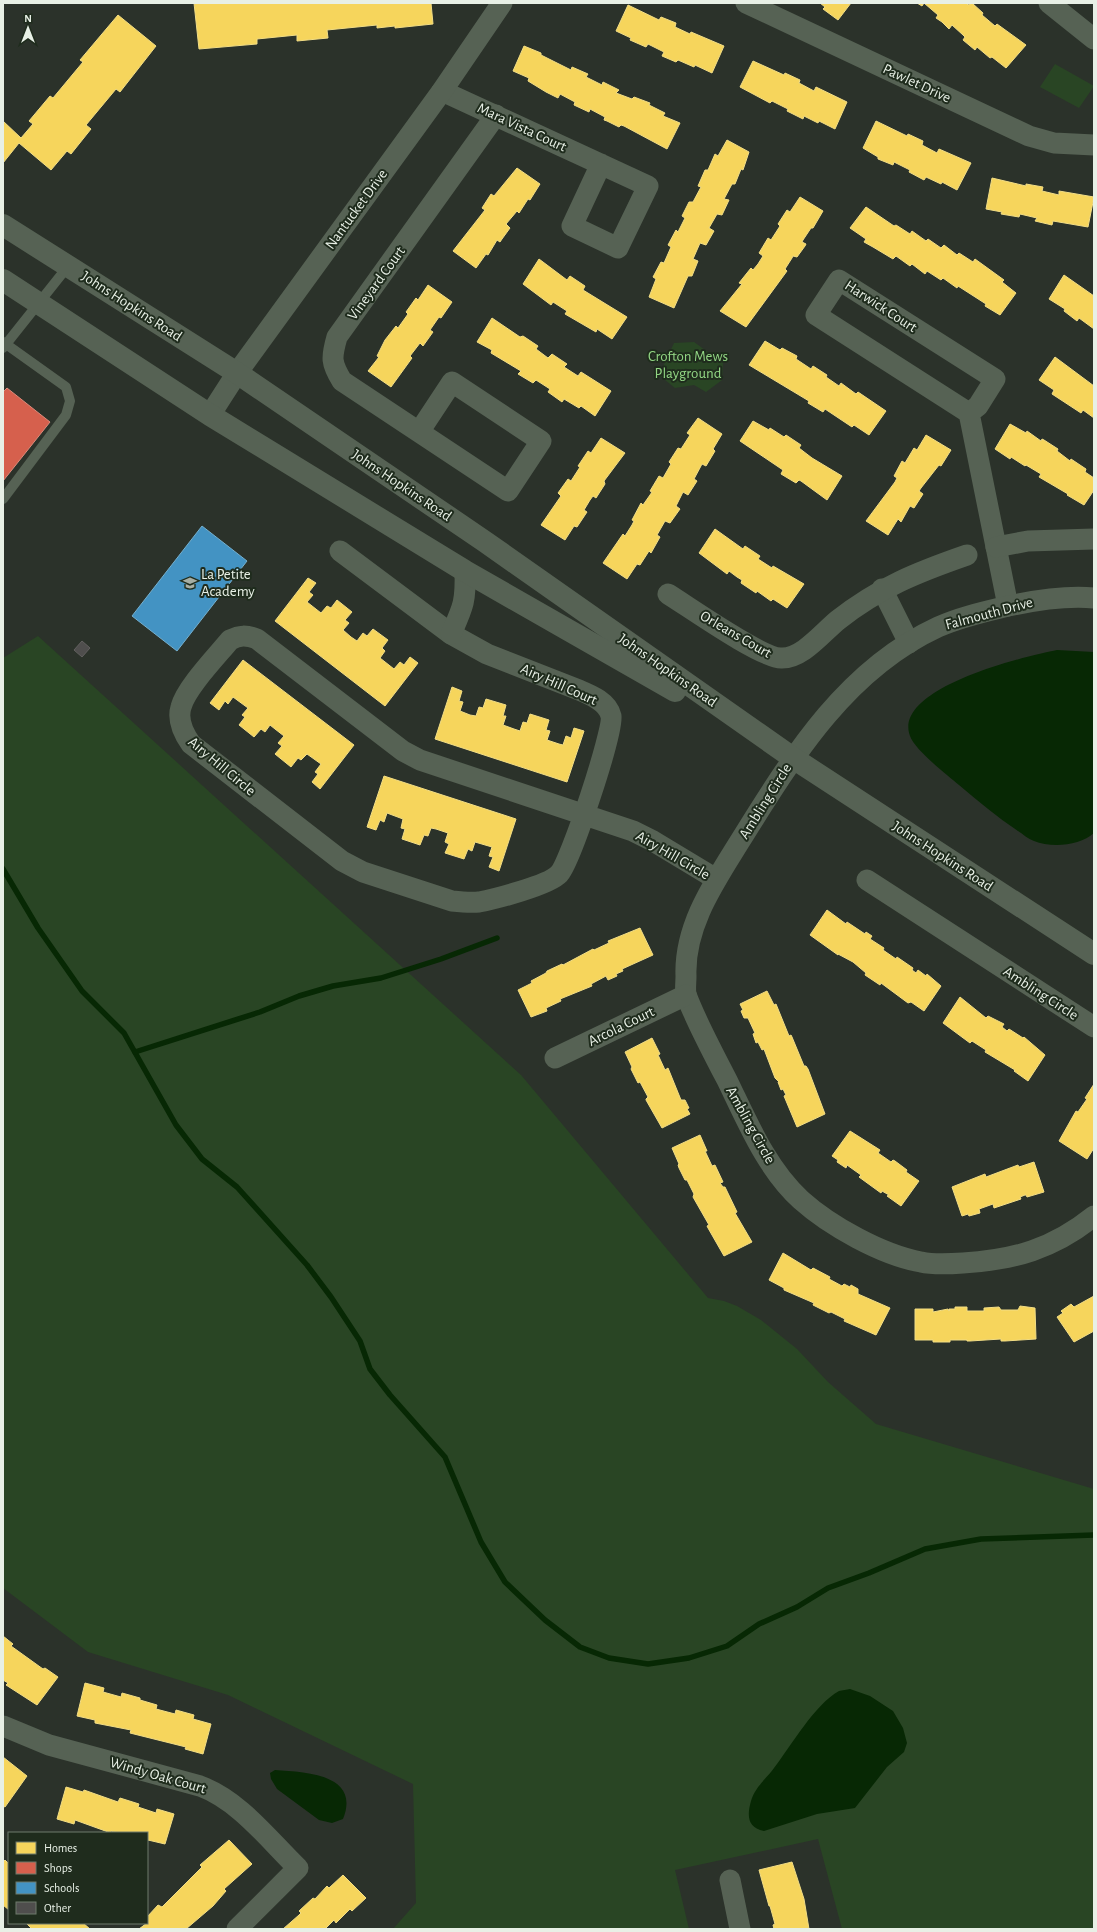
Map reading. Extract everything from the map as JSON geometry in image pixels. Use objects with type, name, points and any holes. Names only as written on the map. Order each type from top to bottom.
[{"type":"street","name":"Nantucket Drive","points":[[210,415],[237,373],[442,90],[502,3]]},
{"type":"street","name":"Pawlet Drive","points":[[746,3],[1029,136],[1054,143],[1094,145]]},
{"type":"street","points":[[1049,3],[1094,39]]},
{"type":"street","name":"Mara Vista Court","points":[[442,90],[601,164]]},
{"type":"street","name":"Vineyard Court","points":[[419,432],[452,382],[541,441],[508,491],[342,381],[332,366],[333,350],[337,337],[496,116]]},
{"type":"street","name":"Johns Hopkins Road","points":[[3,225],[69,265],[237,373],[484,541],[793,758],[1094,954]]},
{"type":"street","name":"Johns Hopkins Road","points":[[3,280],[37,304],[210,415],[465,571],[793,758]]},
{"type":"street","name":"Harwick Court","points":[[839,280],[995,379],[978,406],[969,414],[816,315],[839,280]]},
{"type":"street","points":[[969,414],[1008,606]]},
{"type":"street","points":[[996,547],[1028,541],[1094,539]]},
{"type":"street","name":"Airy Hill Court","points":[[340,551],[451,634],[487,654],[551,678],[596,698],[606,707],[611,716],[609,738],[583,816]]},
{"type":"street","name":"Orleans Court","points":[[668,594],[763,653],[782,658],[792,657],[801,653],[849,611],[882,589],[906,577],[968,554]]},
{"type":"street","points":[[451,634],[464,606],[466,595],[465,571]]},
{"type":"street","points":[[882,589],[909,643]]},
{"type":"street","name":"Falmouth Drive","points":[[793,758],[833,708],[858,682],[884,660],[909,643],[939,627],[972,615],[1008,606],[1047,599],[1094,598]]},
{"type":"street","name":"Airy Hill Circle","points":[[583,816],[568,861],[559,874],[546,883],[480,901],[464,903],[452,901],[363,872],[342,861],[191,744],[183,733],[180,707],[188,692],[230,640],[238,636],[247,635],[257,639],[404,751],[420,760],[583,816],[632,831],[653,841],[716,879]]},
{"type":"street","name":"Ambling Circle","points":[[793,758],[716,879],[693,925],[687,944],[685,968],[686,994],[699,1025],[762,1151],[780,1176],[801,1199],[829,1221],[858,1240],[921,1262],[954,1263],[990,1261],[1025,1254],[1060,1239],[1094,1216]]},
{"type":"street","name":"Ambling Circle","points":[[867,880],[1094,1027]]},
{"type":"street","name":"Arcola Court","points":[[555,1058],[686,994]]},
{"type":"street","name":"Windy Oak Court","points":[[3,1726],[49,1745],[200,1786],[216,1792],[232,1804],[298,1868],[237,1929]]},
{"type":"street","points":[[730,1880],[740,1929]]},
{"type":"lane","points":[[3,499],[66,415],[70,401],[66,387],[4,345],[69,265]]},
{"type":"green space","points":[[1055,64],[1094,86],[1079,108],[1040,87]]},
{"type":"green space","name":"Crofton Mews Playground","points":[[694,342],[723,363],[722,380],[706,392],[694,385],[675,388],[659,375],[674,343]]},
{"type":"green space","points":[[38,636],[521,1075],[708,1298],[724,1301],[737,1306],[761,1320],[797,1349],[828,1382],[876,1424],[1094,1489],[1094,1929],[842,1929],[818,1839],[675,1870],[689,1929],[393,1929],[416,1903],[413,1784],[228,1695],[88,1652],[3,1588],[3,658]]},
{"type":"shaded area","points":[[1057,650],[1094,652],[1094,833],[1081,841],[1049,845],[1028,838],[988,809],[940,769],[913,742],[910,736],[910,719],[921,703],[940,689],[965,677],[1018,659]]},
{"type":"shaded area","points":[[850,1689],[870,1696],[893,1711],[903,1728],[907,1743],[904,1752],[887,1767],[855,1808],[817,1814],[764,1831],[754,1827],[751,1824],[749,1811],[751,1801],[758,1787],[821,1705],[839,1691]]},
{"type":"shaded area","points":[[275,1770],[301,1772],[327,1778],[337,1784],[344,1793],[346,1804],[343,1819],[332,1823],[319,1820],[277,1789],[271,1779],[270,1773]]},
{"type":"building: Homes","points":[[194,3],[431,3],[433,24],[395,28],[395,26],[377,28],[377,25],[327,30],[328,38],[297,41],[297,35],[257,39],[257,44],[199,49]]},
{"type":"building: Homes","points":[[820,3],[851,3],[838,20],[823,9],[825,7]]},
{"type":"building: Homes","points":[[917,3],[924,3],[922,6]]},
{"type":"building: Homes","points":[[924,3],[966,3],[968,5],[972,3],[983,13],[982,15],[995,26],[997,24],[1026,45],[1006,68],[992,57],[990,58],[977,47],[975,50],[963,40],[965,37],[952,25],[949,29],[936,18],[938,15]]},
{"type":"building: Homes","points":[[628,5],[659,20],[661,17],[676,23],[675,27],[690,34],[691,32],[724,46],[712,73],[695,65],[694,67],[678,60],[676,62],[662,56],[664,52],[648,44],[646,47],[630,40],[631,38],[616,31]]},
{"type":"building: Homes","points":[[118,15],[156,46],[120,92],[116,89],[86,125],[91,129],[71,154],[67,151],[51,170],[19,143],[3,163],[3,121],[21,138],[33,124],[29,121],[50,96],[53,98],[83,62],[80,60]]},
{"type":"building: Homes","points":[[524,46],[541,53],[541,55],[571,70],[572,67],[588,74],[586,77],[602,85],[603,82],[619,90],[616,93],[632,99],[634,97],[650,103],[649,105],[665,113],[663,116],[680,123],[667,149],[624,126],[621,125],[619,127],[604,120],[605,117],[590,109],[589,112],[574,105],[575,102],[560,94],[558,98],[546,92],[528,81],[529,78],[513,71]]},
{"type":"building: Homes","points":[[753,61],[784,75],[785,73],[800,80],[799,83],[814,91],[816,87],[847,102],[835,129],[804,116],[803,119],[787,111],[788,109],[772,101],[770,103],[740,87]]},
{"type":"building: Homes","points":[[876,121],[907,136],[908,134],[923,141],[922,145],[937,153],[939,149],[971,163],[957,190],[942,182],[941,184],[926,177],[924,180],[909,172],[910,170],[894,162],[893,165],[878,159],[878,157],[863,148]]},
{"type":"building: Homes","points":[[727,140],[749,152],[743,170],[741,169],[735,184],[732,184],[724,199],[729,200],[722,215],[717,214],[709,228],[714,231],[706,245],[700,243],[693,259],[698,261],[692,276],[688,276],[674,308],[649,297],[656,279],[653,277],[661,262],[664,263],[671,247],[668,245],[676,230],[678,232],[685,218],[682,216],[689,202],[693,202],[701,187],[698,186],[705,170],[708,170],[715,154],[718,156]]},
{"type":"building: Homes","points":[[517,168],[540,184],[530,200],[528,199],[519,213],[517,211],[506,224],[510,228],[500,242],[497,240],[488,255],[486,254],[476,268],[453,251],[485,210],[482,208],[491,194],[494,196]]},
{"type":"building: Homes","points":[[992,178],[1026,186],[1026,184],[1043,187],[1042,191],[1059,195],[1059,191],[1094,197],[1088,227],[1053,221],[1052,225],[1035,221],[1037,218],[1020,214],[1019,217],[1001,214],[1002,212],[986,209]]},
{"type":"building: Homes","points":[[800,197],[823,211],[813,228],[811,228],[803,240],[802,242],[806,244],[805,246],[797,257],[793,256],[785,269],[787,271],[746,327],[720,311],[742,284],[739,283],[751,268],[753,270],[758,264],[763,256],[759,253],[768,238],[771,240],[780,226],[778,224],[787,210],[790,212]]},
{"type":"building: Homes","points":[[866,207],[894,226],[896,225],[910,234],[912,231],[926,241],[928,239],[941,248],[944,245],[957,255],[959,253],[973,262],[975,259],[1004,280],[1002,282],[1016,293],[1000,315],[985,306],[986,304],[958,286],[957,288],[943,278],[941,280],[927,271],[925,274],[912,264],[910,266],[896,256],[893,259],[864,242],[866,239],[850,228]]},
{"type":"building: Homes","points":[[539,259],[567,280],[570,276],[585,286],[583,290],[627,317],[612,339],[597,329],[596,332],[565,314],[567,311],[553,302],[551,305],[523,284]]},
{"type":"building: Homes","points":[[1064,275],[1094,296],[1094,329],[1079,318],[1077,321],[1064,311],[1065,309],[1049,299]]},
{"type":"building: Homes","points":[[428,285],[452,302],[441,318],[439,317],[430,330],[433,332],[423,346],[420,343],[410,356],[412,358],[391,387],[368,371],[379,357],[377,356],[385,340],[396,326],[398,328],[408,314],[406,312],[416,298],[418,300]]},
{"type":"building: Homes","points":[[492,318],[520,337],[523,336],[538,346],[536,349],[548,358],[552,354],[567,364],[564,367],[578,376],[581,372],[611,391],[595,416],[581,406],[579,408],[564,399],[562,402],[548,392],[550,389],[536,380],[533,383],[518,374],[521,371],[491,353],[492,350],[477,342]]},
{"type":"building: Homes","points":[[765,341],[780,350],[782,348],[797,356],[796,359],[811,369],[813,366],[827,375],[826,377],[839,386],[841,383],[856,394],[858,392],[886,411],[869,435],[854,425],[852,427],[825,409],[823,412],[808,403],[809,401],[749,365]]},
{"type":"building: Homes","points":[[1055,357],[1094,386],[1094,418],[1083,410],[1081,413],[1052,394],[1054,390],[1039,380]]},
{"type":"building: Homes","points":[[698,418],[722,434],[713,449],[715,451],[706,466],[702,464],[694,479],[697,481],[688,495],[683,492],[676,506],[680,509],[670,523],[665,521],[657,535],[660,537],[651,553],[649,551],[640,565],[637,564],[627,579],[603,563],[623,534],[625,536],[634,521],[632,520],[641,503],[643,505],[652,492],[650,491],[659,476],[663,478],[671,464],[669,462],[678,448],[681,449],[690,435],[687,433]]},
{"type":"building: Homes","points":[[753,421],[769,430],[770,428],[784,437],[786,435],[801,445],[799,448],[812,458],[842,476],[827,500],[801,481],[799,480],[796,483],[781,474],[783,470],[740,441]]},
{"type":"building: Homes","points":[[1010,424],[1026,433],[1027,431],[1041,441],[1042,439],[1044,440],[1058,449],[1057,451],[1070,461],[1071,459],[1086,469],[1085,472],[1094,478],[1094,490],[1084,505],[1039,477],[1041,474],[1011,457],[1010,459],[995,449]]},
{"type":"building: Homes","points":[[926,435],[951,450],[941,466],[939,465],[919,491],[923,494],[914,508],[910,506],[901,522],[898,519],[888,535],[866,521],[895,482],[897,478],[894,476],[902,461],[905,463],[914,448],[917,450]]},
{"type":"building: Homes","points":[[601,438],[625,453],[604,481],[605,484],[596,498],[593,496],[590,500],[584,510],[587,512],[577,527],[574,526],[565,540],[541,525],[561,496],[558,493],[568,479],[571,481],[580,467],[578,466],[588,451],[591,453]]},
{"type":"building: Homes","points":[[715,529],[743,549],[745,546],[760,556],[758,559],[772,568],[773,566],[804,584],[787,608],[773,599],[771,601],[757,591],[756,593],[741,583],[742,580],[729,571],[727,574],[699,553]]},
{"type":"building: Homes","points":[[308,578],[316,583],[309,592],[313,595],[307,602],[321,613],[327,606],[331,608],[337,600],[352,612],[345,620],[349,623],[343,630],[351,637],[357,641],[363,633],[367,636],[373,629],[388,640],[382,648],[385,651],[380,658],[394,669],[400,662],[404,665],[410,657],[418,663],[385,706],[275,621]]},
{"type":"building: Homes","points":[[243,660],[354,745],[320,789],[312,782],[318,774],[315,772],[321,764],[307,754],[301,760],[298,758],[291,767],[275,754],[282,746],[278,743],[284,736],[270,725],[265,732],[261,729],[254,737],[239,725],[245,717],[242,715],[248,708],[233,697],[228,704],[225,701],[219,710],[210,703]]},
{"type":"building: Homes","points":[[452,687],[462,691],[459,701],[463,702],[460,711],[470,715],[476,716],[479,707],[483,708],[486,699],[506,705],[503,716],[506,716],[503,725],[520,731],[523,722],[527,723],[530,714],[549,720],[546,730],[550,731],[547,740],[559,744],[563,745],[566,736],[571,738],[574,728],[584,731],[567,782],[435,739]]},
{"type":"building: Homes","points":[[384,776],[516,819],[499,871],[489,867],[493,857],[489,856],[492,847],[475,842],[472,851],[468,849],[464,859],[445,853],[449,844],[445,842],[448,833],[431,828],[428,836],[424,835],[420,845],[402,839],[405,829],[401,828],[403,819],[387,813],[384,822],[380,820],[376,830],[367,827]]},
{"type":"building: Homes","points":[[827,910],[846,924],[847,922],[865,934],[866,932],[872,936],[870,939],[884,948],[883,950],[896,959],[897,957],[913,968],[912,970],[916,973],[918,970],[926,976],[927,974],[941,986],[924,1011],[911,1002],[908,1003],[881,983],[880,985],[865,975],[866,973],[853,962],[838,955],[810,935]]},
{"type":"building: Homes","points":[[640,928],[653,955],[622,969],[623,971],[616,974],[617,976],[608,980],[606,976],[591,984],[592,986],[560,999],[561,1001],[546,1008],[547,1011],[531,1017],[518,990],[532,983],[531,981],[547,971],[609,943],[608,941]]},
{"type":"building: Homes","points":[[767,991],[774,1005],[776,1004],[789,1036],[791,1035],[804,1066],[808,1069],[825,1114],[797,1127],[784,1096],[786,1095],[783,1089],[781,1090],[779,1082],[775,1078],[764,1049],[762,1050],[758,1042],[756,1043],[753,1034],[755,1033],[748,1018],[744,1018],[741,1011],[743,1010],[740,1004]]},
{"type":"building: Homes","points":[[960,997],[986,1018],[988,1016],[1004,1024],[1002,1027],[1007,1031],[1009,1029],[1023,1038],[1024,1037],[1045,1055],[1028,1081],[1014,1071],[1015,1070],[985,1052],[986,1050],[972,1041],[970,1043],[943,1023]]},
{"type":"building: Homes","points":[[652,1038],[660,1054],[658,1055],[665,1070],[668,1068],[681,1100],[685,1100],[690,1114],[662,1128],[646,1100],[648,1097],[640,1082],[638,1083],[625,1052]]},
{"type":"building: Homes","points":[[1094,1084],[1094,1148],[1087,1159],[1059,1141],[1076,1111],[1078,1112],[1087,1099],[1085,1098]]},
{"type":"building: Homes","points":[[850,1131],[880,1150],[878,1153],[891,1162],[893,1160],[895,1161],[907,1170],[906,1172],[919,1181],[901,1206],[887,1196],[889,1195],[882,1191],[881,1193],[859,1177],[861,1175],[847,1165],[846,1168],[837,1162],[838,1160],[832,1156]]},
{"type":"building: Homes","points":[[700,1135],[712,1166],[715,1165],[723,1182],[720,1183],[723,1187],[725,1187],[737,1212],[735,1213],[752,1242],[724,1256],[707,1226],[709,1225],[693,1197],[694,1194],[687,1180],[685,1180],[679,1168],[679,1164],[672,1148]]},
{"type":"building: Homes","points":[[1034,1162],[1044,1192],[1027,1197],[1025,1195],[1020,1197],[1021,1199],[994,1208],[993,1204],[979,1209],[980,1213],[962,1216],[952,1187],[985,1174],[986,1177],[1018,1165],[1019,1167]]},
{"type":"building: Homes","points":[[783,1253],[811,1270],[813,1268],[830,1277],[829,1279],[842,1286],[844,1284],[850,1287],[851,1285],[858,1289],[858,1294],[890,1308],[876,1335],[844,1321],[845,1319],[813,1305],[814,1303],[784,1290],[784,1288],[769,1280]]},
{"type":"building: Homes","points":[[1094,1296],[1094,1331],[1074,1342],[1057,1317],[1063,1313],[1061,1311],[1071,1304],[1074,1307]]},
{"type":"building: Homes","points":[[1020,1306],[1035,1308],[1036,1339],[1005,1341],[1001,1341],[1001,1339],[970,1341],[950,1340],[950,1342],[915,1340],[915,1309],[933,1309],[933,1312],[948,1309],[949,1311],[949,1309],[955,1309],[955,1307],[967,1307],[967,1311],[984,1311],[984,1308],[999,1307],[1001,1310],[1018,1310]]},
{"type":"building: Homes","points":[[3,1636],[13,1644],[11,1646],[43,1669],[45,1668],[58,1677],[37,1705],[6,1685],[8,1683],[3,1680]]},
{"type":"building: Homes","points":[[85,1683],[104,1688],[103,1692],[121,1697],[122,1693],[140,1698],[140,1700],[157,1705],[156,1709],[175,1714],[176,1710],[194,1715],[193,1719],[211,1724],[203,1754],[185,1749],[186,1747],[130,1733],[131,1730],[95,1723],[95,1720],[77,1716]]},
{"type":"building: Homes","points":[[3,1757],[27,1776],[5,1807],[3,1806]]},
{"type":"building: Homes","points":[[66,1787],[83,1792],[84,1790],[118,1802],[120,1798],[139,1804],[138,1807],[156,1813],[157,1809],[174,1814],[165,1844],[148,1840],[148,1832],[108,1832],[75,1820],[74,1824],[57,1819]]},
{"type":"building: Homes","points":[[229,1840],[252,1864],[224,1889],[226,1891],[213,1906],[186,1929],[139,1929],[148,1924],[148,1916],[158,1905],[162,1907],[202,1867],[200,1865]]},
{"type":"building: Homes","points":[[5,1860],[8,1863],[8,1909],[3,1905],[3,1862]]},
{"type":"building: Homes","points":[[792,1862],[804,1899],[809,1929],[774,1929],[773,1925],[775,1924],[759,1870]]},
{"type":"building: Homes","points":[[343,1875],[366,1898],[352,1911],[350,1909],[336,1923],[334,1920],[325,1929],[283,1929],[301,1913],[299,1911],[313,1898],[315,1899],[327,1886],[329,1888]]},
{"type":"building: Homes","points":[[27,1924],[84,1924],[90,1929],[32,1929]]},
{"type":"building: Shops","points":[[7,388],[50,422],[3,481],[3,392]]},
{"type":"building: Schools","points":[[202,526],[247,561],[177,651],[132,616]]},
{"type":"building: Other","points":[[82,641],[90,648],[82,657],[74,650]]},
{"type":"waterway","points":[[3,869],[38,928],[82,991],[124,1033],[176,1125],[202,1159],[237,1187],[307,1265],[331,1297],[360,1341],[370,1369],[390,1395],[445,1457],[481,1542],[505,1582],[545,1620],[580,1647],[609,1658],[648,1664],[689,1658],[727,1646],[759,1624],[797,1607],[828,1588],[869,1573],[925,1549],[981,1539],[1094,1535]]},
{"type":"waterway","points":[[135,1052],[260,1012],[299,996],[333,986],[381,978],[441,959],[497,938]]},
{"type":"place","name":"La Petite Academy","points":[[190,583]]}]
